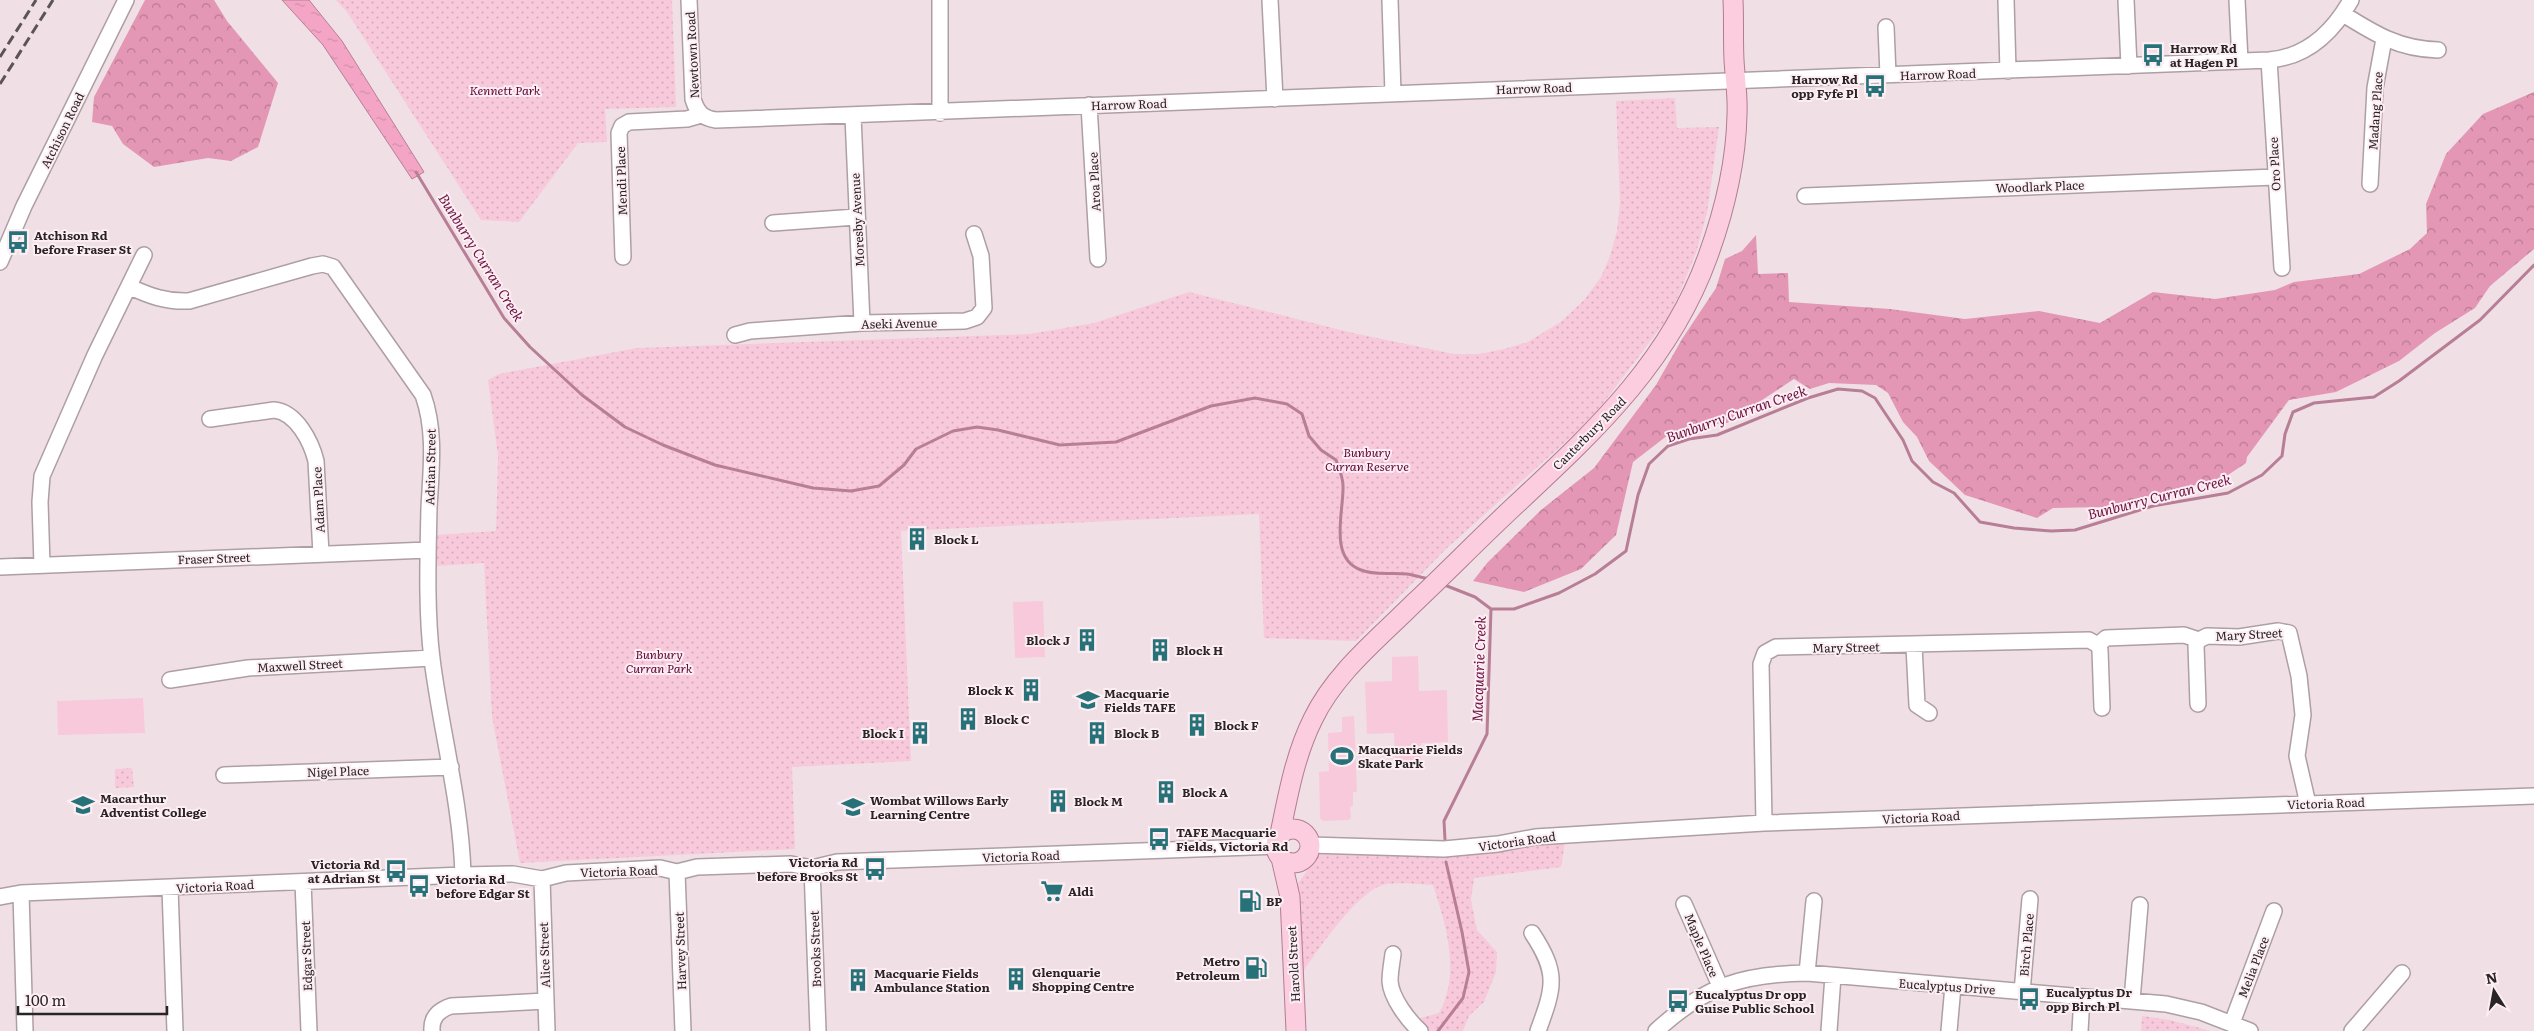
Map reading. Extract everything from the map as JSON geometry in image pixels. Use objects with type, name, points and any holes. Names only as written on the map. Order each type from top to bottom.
[{"type":"main road","name":"Canterbury Road","points":[[1279,846],[1293,770],[1313,718],[1332,687],[1390,626],[1578,447],[1625,398],[1659,353],[1675,327],[1708,257],[1724,205],[1736,130],[1733,0]]},
{"type":"main road","name":"Canterbury Road","points":[[1290,791],[1294,810],[1306,845]]},
{"type":"main road","points":[[1292,829],[1306,845],[1293,863],[1279,846],[1292,829]]},
{"type":"main road","name":"Harold Street","points":[[1290,897],[1302,871],[1306,845]]},
{"type":"main road","name":"Harold Street","points":[[1279,846],[1290,897],[1296,1031]]},
{"type":"street","name":"Atchison Road","points":[[0,262],[24,206],[126,0]]},
{"type":"street","name":"Newtown Road","points":[[689,0],[693,100],[699,112]]},
{"type":"street","points":[[940,0],[940,112]]},
{"type":"street","points":[[1270,0],[1275,99]]},
{"type":"street","points":[[1390,0],[1393,94]]},
{"type":"street","points":[[2006,0],[2008,71]]},
{"type":"street","points":[[2126,0],[2128,66]]},
{"type":"street","points":[[2237,0],[2240,61]]},
{"type":"street","name":"Harrow Road","points":[[699,112],[706,119],[716,120],[853,116],[1089,105],[2269,60],[2291,56],[2312,45],[2330,30],[2351,0]]},
{"type":"street","points":[[2343,14],[2384,39],[2416,50],[2438,50]]},
{"type":"street","points":[[1886,27],[1888,75]]},
{"type":"street","name":"Madang Place","points":[[2370,184],[2375,88],[2384,39]]},
{"type":"street","name":"Oro Place","points":[[2269,60],[2282,268]]},
{"type":"street","name":"Aroa Place","points":[[1089,105],[1098,260]]},
{"type":"street","name":"Mendi Place","points":[[623,257],[619,133],[622,126],[629,122],[687,119],[699,112]]},
{"type":"street","name":"Moresby Avenue","points":[[853,116],[862,323]]},
{"type":"street","name":"Woodlark Place","points":[[1804,196],[2275,176]]},
{"type":"street","points":[[773,223],[856,217]]},
{"type":"street","name":"Aseki Avenue","points":[[735,335],[750,331],[862,323],[964,321],[977,316],[984,308],[981,256],[974,234]]},
{"type":"street","points":[[42,565],[40,502],[42,476],[95,355],[130,287],[144,255]]},
{"type":"street","name":"Adrian Street","points":[[130,287],[154,298],[171,302],[188,301],[323,264],[333,268],[423,395],[430,414],[432,435],[428,550],[432,658],[451,766],[462,850],[463,875]]},
{"type":"street","name":"Adam Place","points":[[210,418],[274,410],[283,411],[291,417],[313,448],[316,461],[321,554]]},
{"type":"street","name":"Fraser Street","points":[[0,567],[428,550]]},
{"type":"street","name":"Mary Street","points":[[1764,823],[1761,664],[1764,653],[1776,647],[1914,646],[2089,640],[2099,647],[2106,638],[2184,634],[2199,640],[2207,636],[2240,637],[2278,631],[2289,633],[2299,676],[2303,715],[2297,756],[2308,804]]},
{"type":"street","points":[[2198,704],[2196,645],[2199,640]]},
{"type":"street","points":[[1914,646],[1917,706],[1929,713]]},
{"type":"street","points":[[2099,647],[2102,708]]},
{"type":"street","name":"Maxwell Street","points":[[170,680],[248,668],[432,658]]},
{"type":"street","name":"Nigel Place","points":[[224,775],[451,766]]},
{"type":"street","name":"Victoria Road","points":[[1306,845],[1444,849],[1498,844],[1535,837],[1764,823],[2534,796]]},
{"type":"street","name":"Victoria Road","points":[[0,891],[21,893],[170,888],[463,875],[514,874],[542,879],[560,873],[660,868],[676,872],[697,867],[791,864],[812,868],[836,862],[1279,846]]},
{"type":"street","name":"Brooks Street","points":[[812,868],[818,1031]]},
{"type":"street","name":"Harvey Street","points":[[676,872],[683,1031]]},
{"type":"street","name":"Alice Street","points":[[542,879],[547,1031]]},
{"type":"street","name":"Edgar Street","points":[[303,882],[309,1031]]},
{"type":"street","points":[[170,888],[175,1031]]},
{"type":"street","points":[[21,893],[25,1031]]},
{"type":"street","name":"Victoria Road","points":[[0,897],[21,893]]},
{"type":"street","name":"Birch Place","points":[[2022,992],[2030,899]]},
{"type":"street","points":[[1807,973],[1814,901]]},
{"type":"street","name":"Maple Place","points":[[1684,904],[1720,986]]},
{"type":"street","points":[[2132,1000],[2140,905]]},
{"type":"street","name":"Melia Place","points":[[2232,1023],[2274,911]]},
{"type":"street","points":[[1532,933],[1552,972],[1551,992],[1538,1031]]},
{"type":"street","points":[[1393,954],[1390,981],[1392,990],[1408,1019],[1420,1031]]},
{"type":"street","points":[[2352,1031],[2402,972]]},
{"type":"street","name":"Eucalyptus Drive","points":[[1656,1031],[1688,1004],[1720,986],[1778,973],[1807,973],[2166,1004],[2201,1012],[2250,1031]]},
{"type":"street","points":[[1829,1031],[1833,976]]},
{"type":"street","points":[[1949,1031],[1953,986]]},
{"type":"street","points":[[2080,1031],[2082,996]]},
{"type":"street","points":[[432,1031],[434,1016],[441,1009],[452,1006],[546,1001]]},
{"type":"green space","points":[[145,0],[214,0],[227,21],[278,83],[258,147],[231,161],[208,158],[154,167],[123,144],[112,126],[92,122],[94,97]]},
{"type":"green space","name":"Kennett Park","points":[[336,0],[672,0],[676,107],[605,109],[607,142],[578,143],[519,222],[481,220],[347,12]]},
{"type":"green space","points":[[2534,92],[2534,249],[2490,286],[2475,308],[2435,333],[2399,361],[2336,392],[2289,400],[2247,457],[2246,463],[2219,481],[2105,507],[2053,508],[2037,518],[1965,495],[1929,461],[1917,437],[1903,422],[1888,393],[1876,385],[1829,383],[1810,389],[1794,379],[1727,423],[1713,424],[1668,435],[1633,462],[1616,535],[1581,569],[1524,592],[1473,581],[1487,563],[1541,510],[1594,468],[1656,385],[1682,339],[1716,288],[1725,259],[1742,251],[1756,235],[1758,274],[1788,273],[1789,302],[1890,309],[1965,319],[2039,311],[2100,323],[2153,292],[2215,299],[2275,290],[2294,282],[2359,274],[2410,249],[2427,233],[2426,204],[2446,154],[2483,114]]},
{"type":"green space","name":"Bunbury Curran Reserve","points":[[1675,98],[1677,128],[1719,127],[1707,213],[1696,253],[1671,314],[1592,418],[1446,549],[1356,641],[1264,638],[1259,514],[901,531],[911,761],[792,767],[795,849],[520,863],[492,717],[484,563],[437,566],[437,535],[496,531],[498,456],[488,380],[499,374],[637,348],[1030,334],[1094,323],[1189,292],[1353,333],[1454,354],[1479,354],[1504,349],[1528,342],[1562,321],[1584,300],[1601,277],[1610,256],[1617,231],[1620,202],[1616,101]]},
{"type":"green space","points":[[1043,601],[1045,657],[1015,658],[1013,602]]},
{"type":"green space","points":[[1418,656],[1419,691],[1447,690],[1448,742],[1421,743],[1421,760],[1395,761],[1394,733],[1367,734],[1365,682],[1392,681],[1392,657]]},
{"type":"green space","points":[[143,698],[145,733],[58,735],[57,701]]},
{"type":"green space","name":"Macquarie Fields Skate Park","points":[[1354,716],[1357,792],[1353,792],[1353,806],[1350,807],[1351,818],[1348,820],[1323,821],[1320,818],[1319,772],[1329,771],[1328,733],[1342,732],[1342,717]]},
{"type":"green space","points":[[132,768],[134,787],[115,788],[115,769]]},
{"type":"green space","points":[[1565,842],[1561,867],[1474,878],[1471,900],[1477,930],[1497,952],[1496,972],[1484,1002],[1469,1016],[1463,1031],[1407,1031],[1416,1019],[1439,1013],[1446,998],[1449,982],[1449,949],[1443,916],[1433,885],[1393,883],[1376,888],[1364,896],[1340,922],[1301,975],[1296,886],[1321,851],[1434,856]]},
{"type":"green space","points":[[2142,1016],[2170,1020],[2211,1031],[2141,1031]]},
{"type":"water","points":[[282,0],[309,0],[342,41],[424,172],[412,179],[323,45]]},
{"type":"waterway","name":"Bunburry Curran Creek","points":[[416,172],[504,318],[530,347],[582,395],[625,427],[663,445],[715,465],[813,488],[851,491],[879,486],[904,465],[916,449],[953,431],[977,427],[998,430],[1060,445],[1116,442],[1211,406],[1255,398],[1287,404],[1302,414],[1309,436],[1321,450],[1336,460],[1343,483],[1340,520],[1341,545],[1344,555],[1351,564],[1367,572],[1407,574],[1430,579]]},
{"type":"waterway","name":"Bunburry Curran Creek","points":[[1442,584],[1475,597],[1491,609],[1514,609],[1559,593],[1595,574],[1626,551],[1638,495],[1649,464],[1668,446],[1689,439],[1717,435],[1808,398],[1838,389],[1862,391],[1875,398],[1903,440],[1912,461],[1933,482],[1954,493],[1980,522],[2014,528],[2051,531],[2075,530],[2153,506],[2228,493],[2262,475],[2282,456],[2285,434],[2293,412],[2314,403],[2374,397],[2399,381],[2480,320],[2534,265]]},
{"type":"waterway","name":"Macquarie Creek","points":[[1445,840],[1444,821],[1487,734],[1491,609]]},
{"type":"waterway","name":"Macquarie Creek","points":[[1438,1031],[1463,998],[1469,972],[1446,862]]},
{"type":"railway","points":[[0,57],[36,0]]},
{"type":"railway","points":[[0,84],[53,0]]},
{"type":"place","name":"Harrow Rd at Hagen Pl","points":[[2153,55]]},
{"type":"place","name":"Harrow Rd opp Fyfe Pl","points":[[1875,86]]},
{"type":"place","name":"Atchison Rd before Fraser St","points":[[18,242]]},
{"type":"place","name":"Block L","points":[[917,539]]},
{"type":"place","name":"Block J","points":[[1087,640]]},
{"type":"place","name":"Block H","points":[[1160,650]]},
{"type":"place","name":"Block K","points":[[1031,690]]},
{"type":"place","name":"Macquarie Fields TAFE","points":[[1088,700]]},
{"type":"place","name":"Block C","points":[[968,719]]},
{"type":"place","name":"Block F","points":[[1197,725]]},
{"type":"place","name":"Block I","points":[[920,733]]},
{"type":"place","name":"Block B","points":[[1097,733]]},
{"type":"place","name":"Macquarie Fields Skate Park","points":[[1342,756]]},
{"type":"place","name":"Block A","points":[[1166,792]]},
{"type":"place","name":"Block M","points":[[1058,801]]},
{"type":"place","name":"Macarthur Adventist College","points":[[83,805]]},
{"type":"place","name":"Wombat Willows Early Learning Centre","points":[[853,807]]},
{"type":"place","name":"TAFE Macquarie Fields, Victoria Rd","points":[[1159,839]]},
{"type":"place","name":"Victoria Rd before Brooks St","points":[[875,869]]},
{"type":"place","name":"Victoria Rd at Adrian St","points":[[396,871]]},
{"type":"place","name":"Victoria Rd before Edgar St","points":[[419,886]]},
{"type":"place","name":"Aldi","points":[[1052,891]]},
{"type":"place","name":"BP","points":[[1250,901]]},
{"type":"place","name":"Metro Petroleum","points":[[1256,968]]},
{"type":"place","name":"Glenquarie Shopping Centre","points":[[1016,979]]},
{"type":"place","name":"Macquarie Fields Ambulance Station","points":[[858,980]]},
{"type":"place","name":"Eucalyptus Dr opp Birch Pl","points":[[2029,999]]},
{"type":"place","name":"Eucalyptus Dr opp Guise Public School","points":[[1678,1001]]},
{"type":"park label","name":"Bunbury Curran Park","points":[[659,661]]}]
